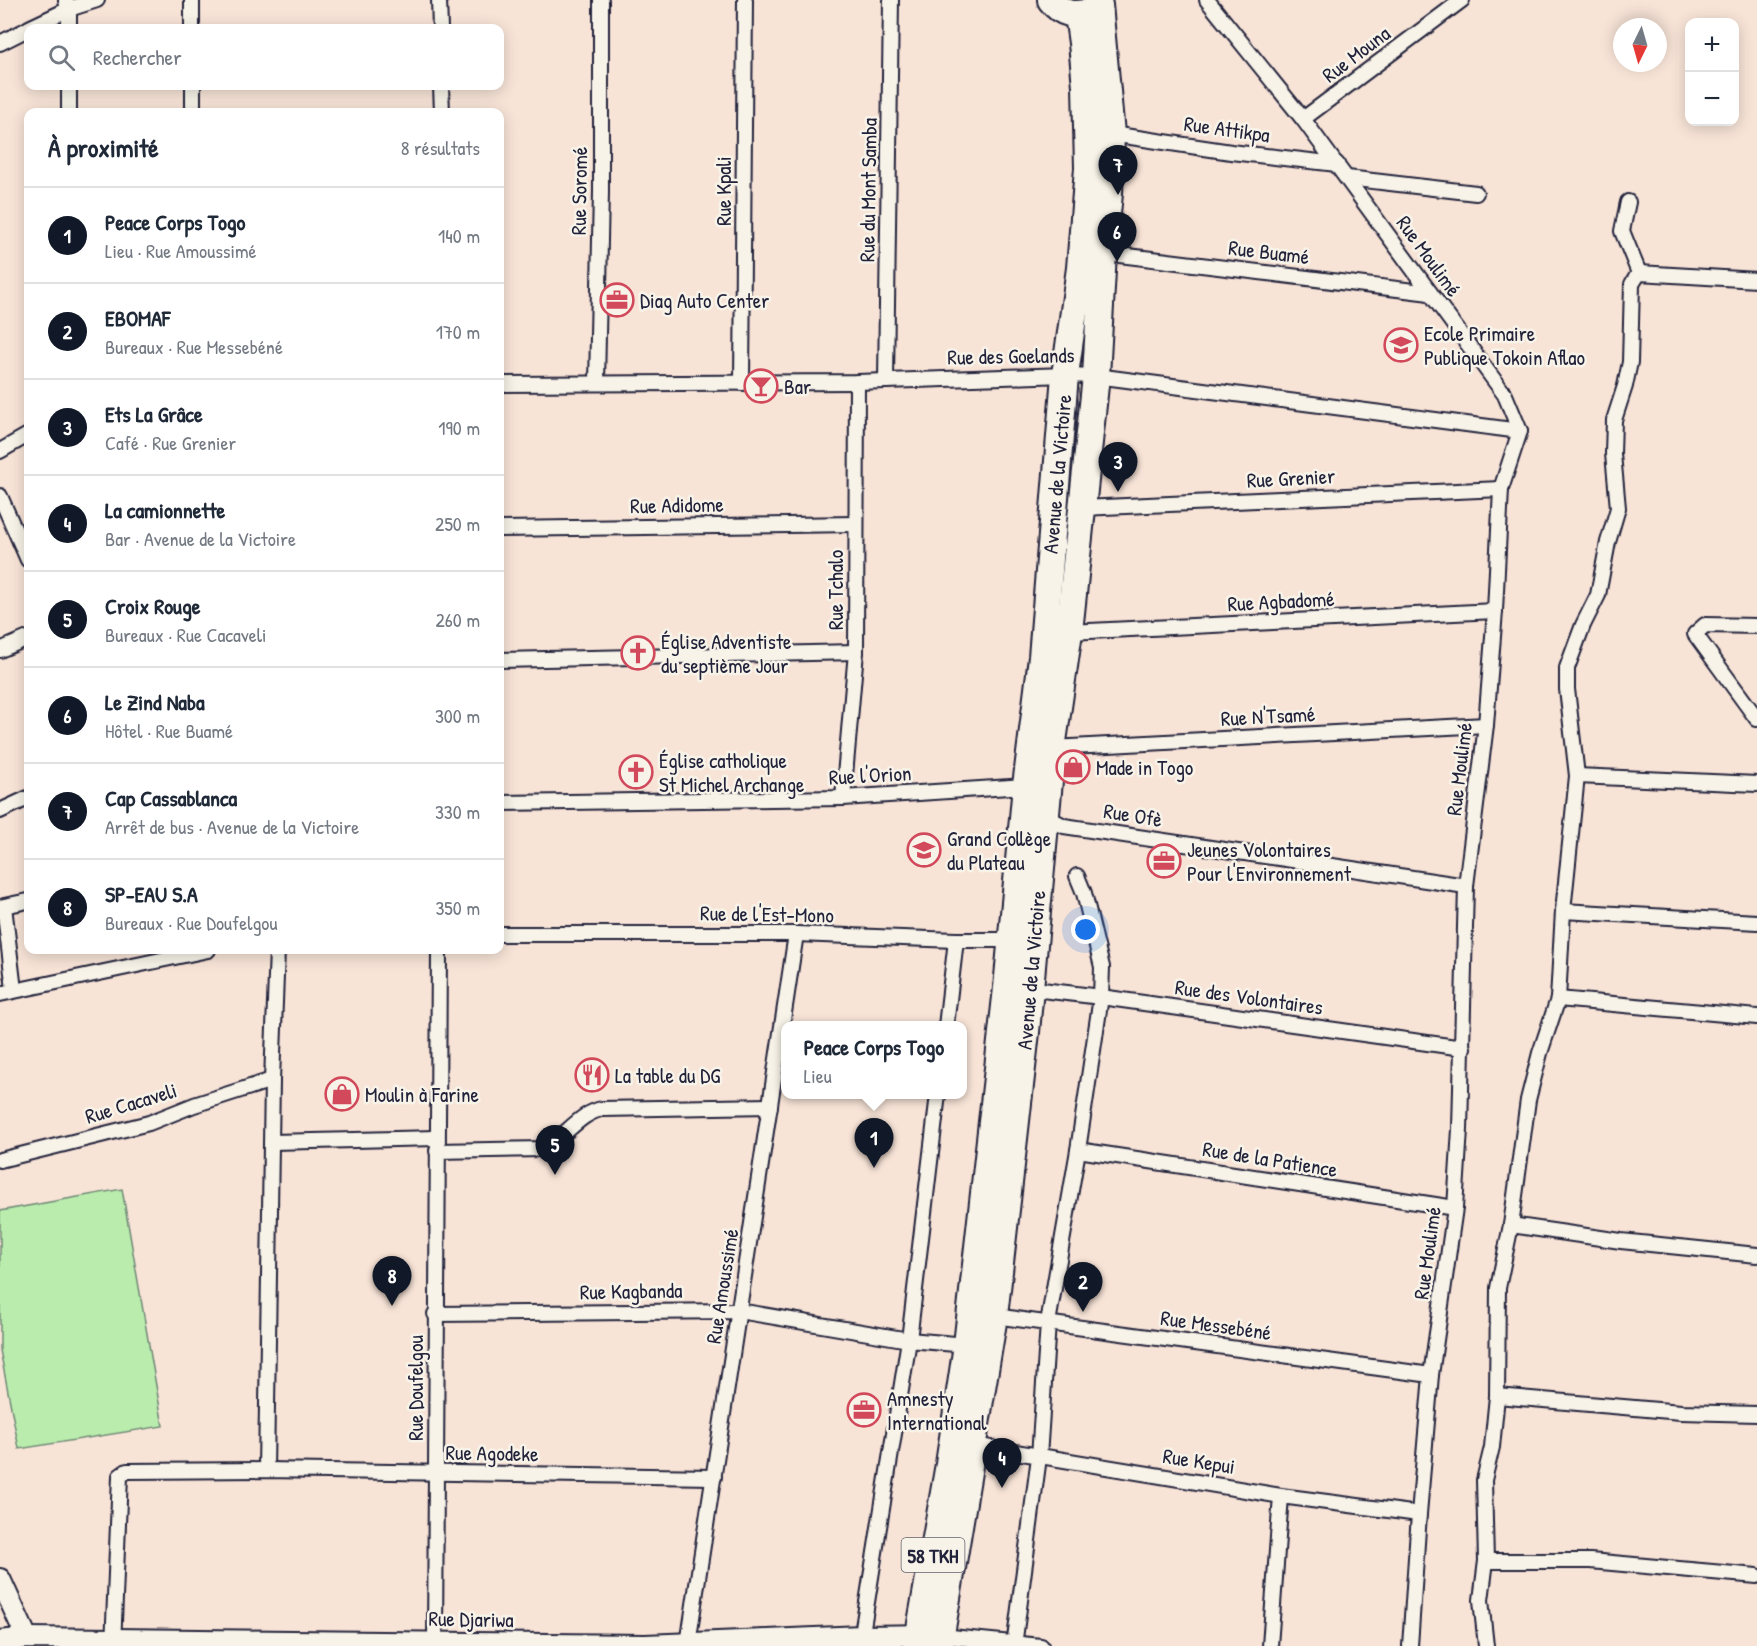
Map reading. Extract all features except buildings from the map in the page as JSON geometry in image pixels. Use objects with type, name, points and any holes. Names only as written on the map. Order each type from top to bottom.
[{"type":"highway","points":[[1051,0],[1065,13],[1097,4]]},
{"type":"highway","name":"Avenue de la Victoire","points":[[1022,940],[1045,816],[1052,748],[1069,632],[1096,376],[1111,134],[1097,4]]},
{"type":"highway","name":"Avenue de la Victoire","points":[[929,1641],[973,1445],[994,1316],[1022,940],[1026,786],[1042,657],[1065,375],[1080,268],[1088,168],[1086,86],[1082,43],[1097,4]]},
{"type":"highway","name":"Avenue de la Victoire","points":[[929,1641],[949,1464],[1018,988]]},
{"type":"street","points":[[37,24],[67,4],[97,0]]},
{"type":"street","points":[[192,0],[192,24]]},
{"type":"street","points":[[440,0],[440,24]]},
{"type":"street","name":"Rue Soromé","points":[[597,383],[601,192],[601,0]]},
{"type":"street","name":"Rue Kpali","points":[[742,382],[745,0]]},
{"type":"street","name":"Rue du Mont Samba","points":[[886,381],[891,0]]},
{"type":"street","name":"Rue Moulimé","points":[[1207,0],[1337,164],[1505,395],[1520,431],[1501,489],[1485,725],[1466,886],[1463,1048],[1455,1208],[1431,1375],[1410,1646]]},
{"type":"street","name":"Rue Mouna","points":[[1303,119],[1462,0]]},
{"type":"street","points":[[67,4],[69,24]]},
{"type":"street","points":[[0,43],[24,31]]},
{"type":"street","points":[[69,90],[69,108]]},
{"type":"street","points":[[193,90],[193,108]]},
{"type":"street","points":[[441,90],[442,108]]},
{"type":"street","name":"Rue Attikpa","points":[[1111,134],[1231,152],[1337,164]]},
{"type":"street","points":[[1347,178],[1476,193]]},
{"type":"street","points":[[1629,202],[1623,231],[1639,273]]},
{"type":"street","name":"Rue Buamé","points":[[1103,253],[1430,293]]},
{"type":"street","points":[[1639,273],[1757,280]]},
{"type":"street","points":[[1486,1646],[1481,1600],[1486,1562],[1484,1480],[1492,1447],[1497,1396],[1498,1288],[1511,1225],[1528,1100],[1540,1053],[1558,999],[1563,911],[1577,776],[1567,689],[1567,668],[1583,625],[1598,595],[1608,542],[1618,508],[1614,420],[1630,362],[1632,284],[1639,273]]},
{"type":"street","name":"Rue des Goelands","points":[[504,384],[886,381],[1096,376],[1520,431]]},
{"type":"street","name":"Rue Tchalo","points":[[843,798],[856,652],[857,381]]},
{"type":"street","points":[[0,451],[24,437]]},
{"type":"street","name":"Rue Grenier","points":[[1082,508],[1501,489]]},
{"type":"street","points":[[1,502],[24,551]]},
{"type":"street","name":"Rue Adidome","points":[[504,529],[856,524]]},
{"type":"street","name":"Rue Agbadomé","points":[[1069,632],[1494,611]]},
{"type":"street","points":[[1757,626],[1705,625],[1695,634],[1757,719]]},
{"type":"street","points":[[0,650],[24,640]]},
{"type":"street","points":[[504,660],[856,652]]},
{"type":"street","name":"Rue N'Tsamé","points":[[1052,748],[1485,725]]},
{"type":"street","points":[[1577,776],[1757,784]]},
{"type":"street","name":"Rue l'Orion","points":[[504,804],[843,798],[1026,786]]},
{"type":"street","points":[[0,812],[24,800]]},
{"type":"street","name":"Rue Ofè","points":[[1045,816],[1065,826],[1466,886]]},
{"type":"street","points":[[1014,1645],[1039,1457],[1048,1323],[1101,998],[1102,967],[1084,892],[1077,876]]},
{"type":"street","points":[[24,902],[4,906],[7,992],[189,954]]},
{"type":"street","points":[[1563,911],[1757,922]]},
{"type":"street","name":"Rue de l'Est-Mono","points":[[504,934],[796,934],[1022,940]]},
{"type":"street","name":"Rue Amoussimé","points":[[783,1021],[796,934]]},
{"type":"street","points":[[947,1021],[956,940]]},
{"type":"street","points":[[266,1470],[272,1080],[277,954]]},
{"type":"street","name":"Rue Doufelgou","points":[[435,1644],[437,1474],[435,1314],[439,954]]},
{"type":"street","name":"Rue des Volontaires","points":[[1018,988],[1463,1048]]},
{"type":"street","points":[[1558,999],[1757,1017]]},
{"type":"street","name":"Rue Amoussimé","points":[[688,1644],[781,1033]]},
{"type":"street","name":"Rue Cacaveli","points":[[0,1160],[149,1123],[194,1105],[272,1080]]},
{"type":"street","points":[[861,1641],[909,1340],[938,1099]]},
{"type":"street","points":[[272,1142],[542,1149],[551,1145],[593,1111],[602,1109],[770,1106]]},
{"type":"street","name":"Rue de la Patience","points":[[1078,1150],[1455,1208]]},
{"type":"street","points":[[1511,1225],[1757,1255]]},
{"type":"street","name":"Rue Kagbanda","points":[[435,1314],[739,1311],[909,1340],[968,1345]]},
{"type":"street","name":"Rue Messebéné","points":[[994,1316],[1431,1375]]},
{"type":"street","points":[[1497,1396],[1681,1412],[1757,1414]]},
{"type":"street","name":"Rue Kepui","points":[[973,1445],[1281,1496],[1419,1514]]},
{"type":"street","name":"Rue Agodeke","points":[[113,1642],[120,1476],[127,1471],[266,1470],[714,1477]]},
{"type":"street","points":[[1270,1646],[1281,1496]]},
{"type":"street","points":[[1486,1562],[1590,1561],[1757,1576]]},
{"type":"street","points":[[0,1579],[27,1638]]},
{"type":"street","name":"Rue Djariwa","points":[[0,1641],[27,1638],[113,1642],[645,1645],[929,1641]]},
{"type":"street","points":[[929,1641],[1041,1646]]},
{"type":"green space","points":[[122,1189],[163,1426],[19,1449],[0,1350],[0,1211]]},
{"type":"place","name":"Cap Cassablanca","points":[[1118,195]]},
{"type":"place","name":"Le Zind Naba","points":[[1117,262]]},
{"type":"place","name":"Diag Auto Center","points":[[617,300]]},
{"type":"place","name":"Ecole Primaire Publique Tokoin Aflao","points":[[1401,345]]},
{"type":"place","name":"Bar","points":[[761,386]]},
{"type":"place","name":"Ets La Grâce","points":[[1118,492]]},
{"type":"place","name":"Église Adventiste du septième Jour","points":[[638,653]]},
{"type":"place","name":"Made in Togo","points":[[1073,767]]},
{"type":"place","name":"Église catholique St Michel Archange","points":[[636,772]]},
{"type":"place","name":"Grand Collège du Plateau","points":[[924,850]]},
{"type":"place","name":"Jeunes Volontaires Pour l'Environnement","points":[[1164,861]]},
{"type":"place","name":"La table du DG","points":[[592,1075]]},
{"type":"place","name":"Moulin à Farine","points":[[342,1094]]},
{"type":"place","name":"Peace Corps Togo","points":[[874,1168]]},
{"type":"place","name":"Croix Rouge","points":[[555,1175]]},
{"type":"place","name":"SP-EAU S.A","points":[[392,1306]]},
{"type":"place","name":"EBOMAF","points":[[1083,1312]]},
{"type":"place","name":"Amnesty International","points":[[864,1410]]},
{"type":"place","name":"La camionnette","points":[[1002,1488]]}]
